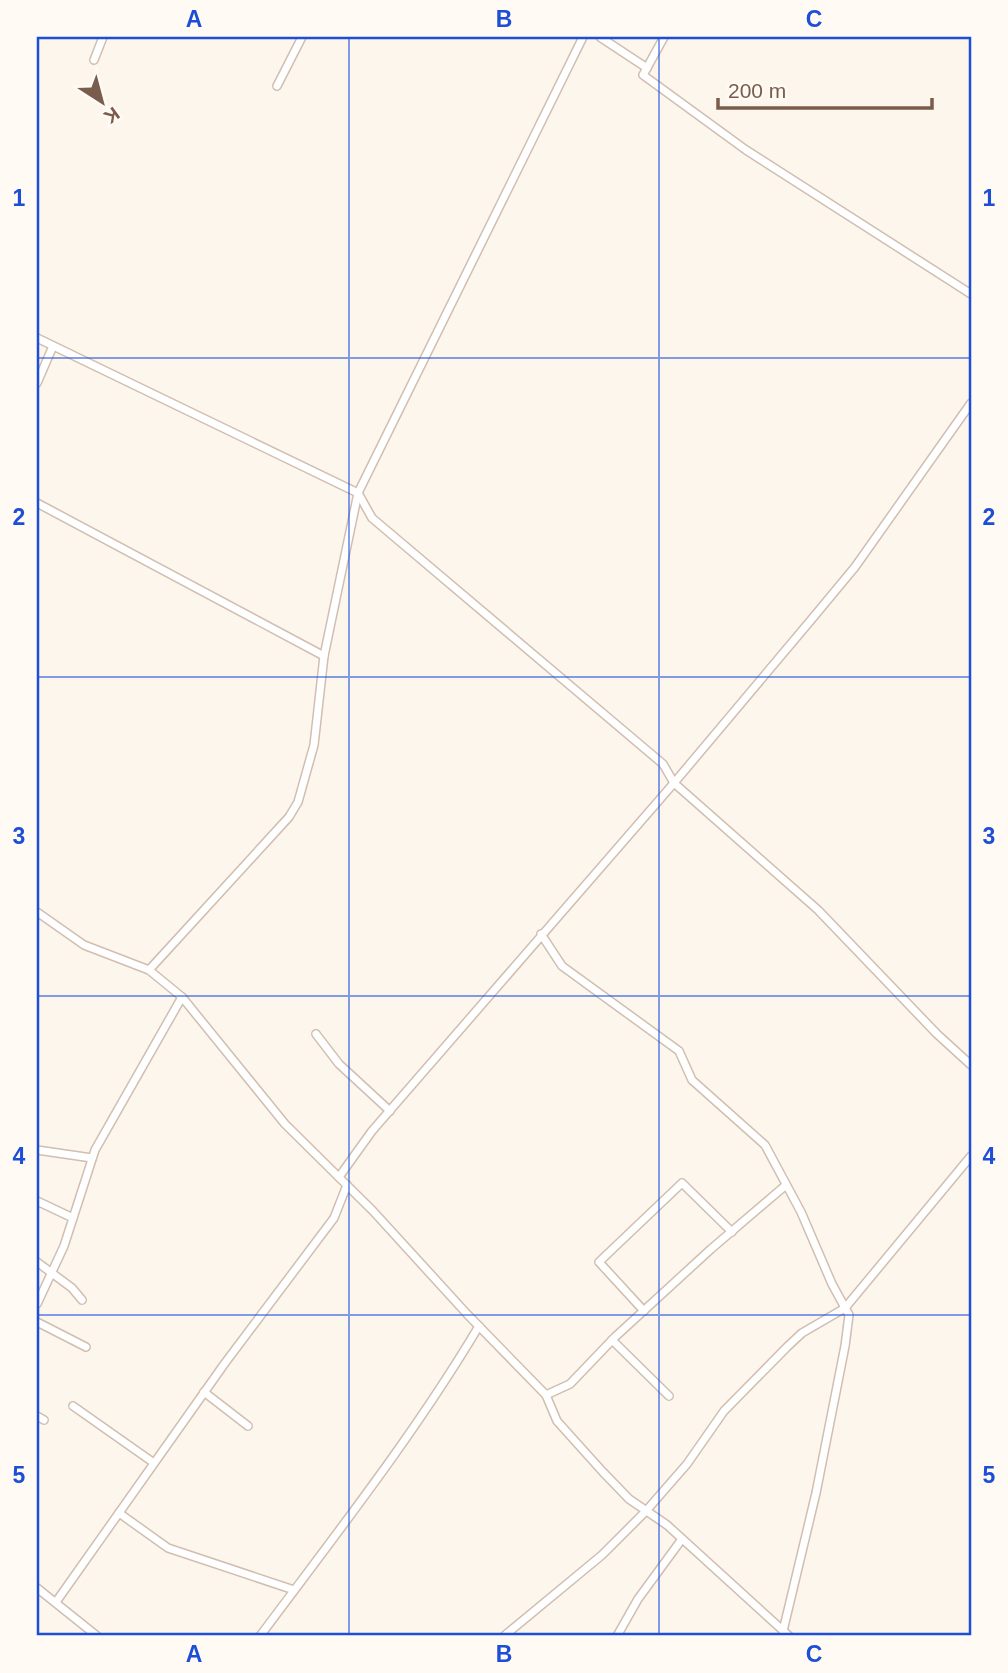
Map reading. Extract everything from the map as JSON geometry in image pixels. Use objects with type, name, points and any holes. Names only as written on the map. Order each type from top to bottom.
[{"type":"street","points":[[94,60],[103,37]]},
{"type":"street","points":[[277,86],[302,37]]},
{"type":"street","points":[[149,970],[289,817],[298,802],[314,745],[324,656],[358,493],[583,37]]},
{"type":"street","points":[[600,37],[647,68]]},
{"type":"street","points":[[664,37],[643,75],[746,150],[971,294]]},
{"type":"street","points":[[37,338],[358,493],[372,518],[663,764],[674,783],[818,910],[937,1034],[971,1065]]},
{"type":"street","points":[[37,383],[52,346]]},
{"type":"street","points":[[339,1177],[390,1111],[674,783],[855,567],[971,403]]},
{"type":"street","points":[[37,503],[324,656]]},
{"type":"street","points":[[37,912],[84,945],[149,970],[182,997],[285,1124],[347,1185],[546,1395],[557,1422],[629,1499],[667,1525],[786,1633]]},
{"type":"street","points":[[541,934],[562,967],[679,1051],[692,1080],[765,1145],[801,1212],[832,1284],[849,1315],[816,1493],[786,1633]]},
{"type":"street","points":[[37,1304],[64,1246],[92,1158],[182,997]]},
{"type":"street","points":[[316,1034],[339,1064],[390,1111]]},
{"type":"street","points":[[37,1150],[92,1158]]},
{"type":"street","points":[[503,1636],[601,1555],[646,1511],[687,1464],[723,1411],[802,1334],[845,1308],[971,1156]]},
{"type":"street","points":[[644,1311],[599,1262],[682,1183],[732,1231]]},
{"type":"street","points":[[56,1602],[204,1392],[334,1218],[347,1185]]},
{"type":"street","points":[[546,1395],[570,1384],[612,1340],[786,1185]]},
{"type":"street","points":[[37,1201],[73,1218]]},
{"type":"street","points":[[37,1262],[72,1288],[82,1300]]},
{"type":"street","points":[[37,1322],[86,1347]]},
{"type":"street","points":[[260,1636],[351,1517],[441,1390],[479,1326]]},
{"type":"street","points":[[612,1340],[669,1396]]},
{"type":"street","points":[[204,1392],[248,1426]]},
{"type":"street","points":[[73,1406],[154,1463]]},
{"type":"street","points":[[119,1513],[168,1548],[294,1590]]},
{"type":"street","points":[[617,1636],[638,1599],[682,1539]]},
{"type":"street","points":[[37,1588],[97,1636]]}]
